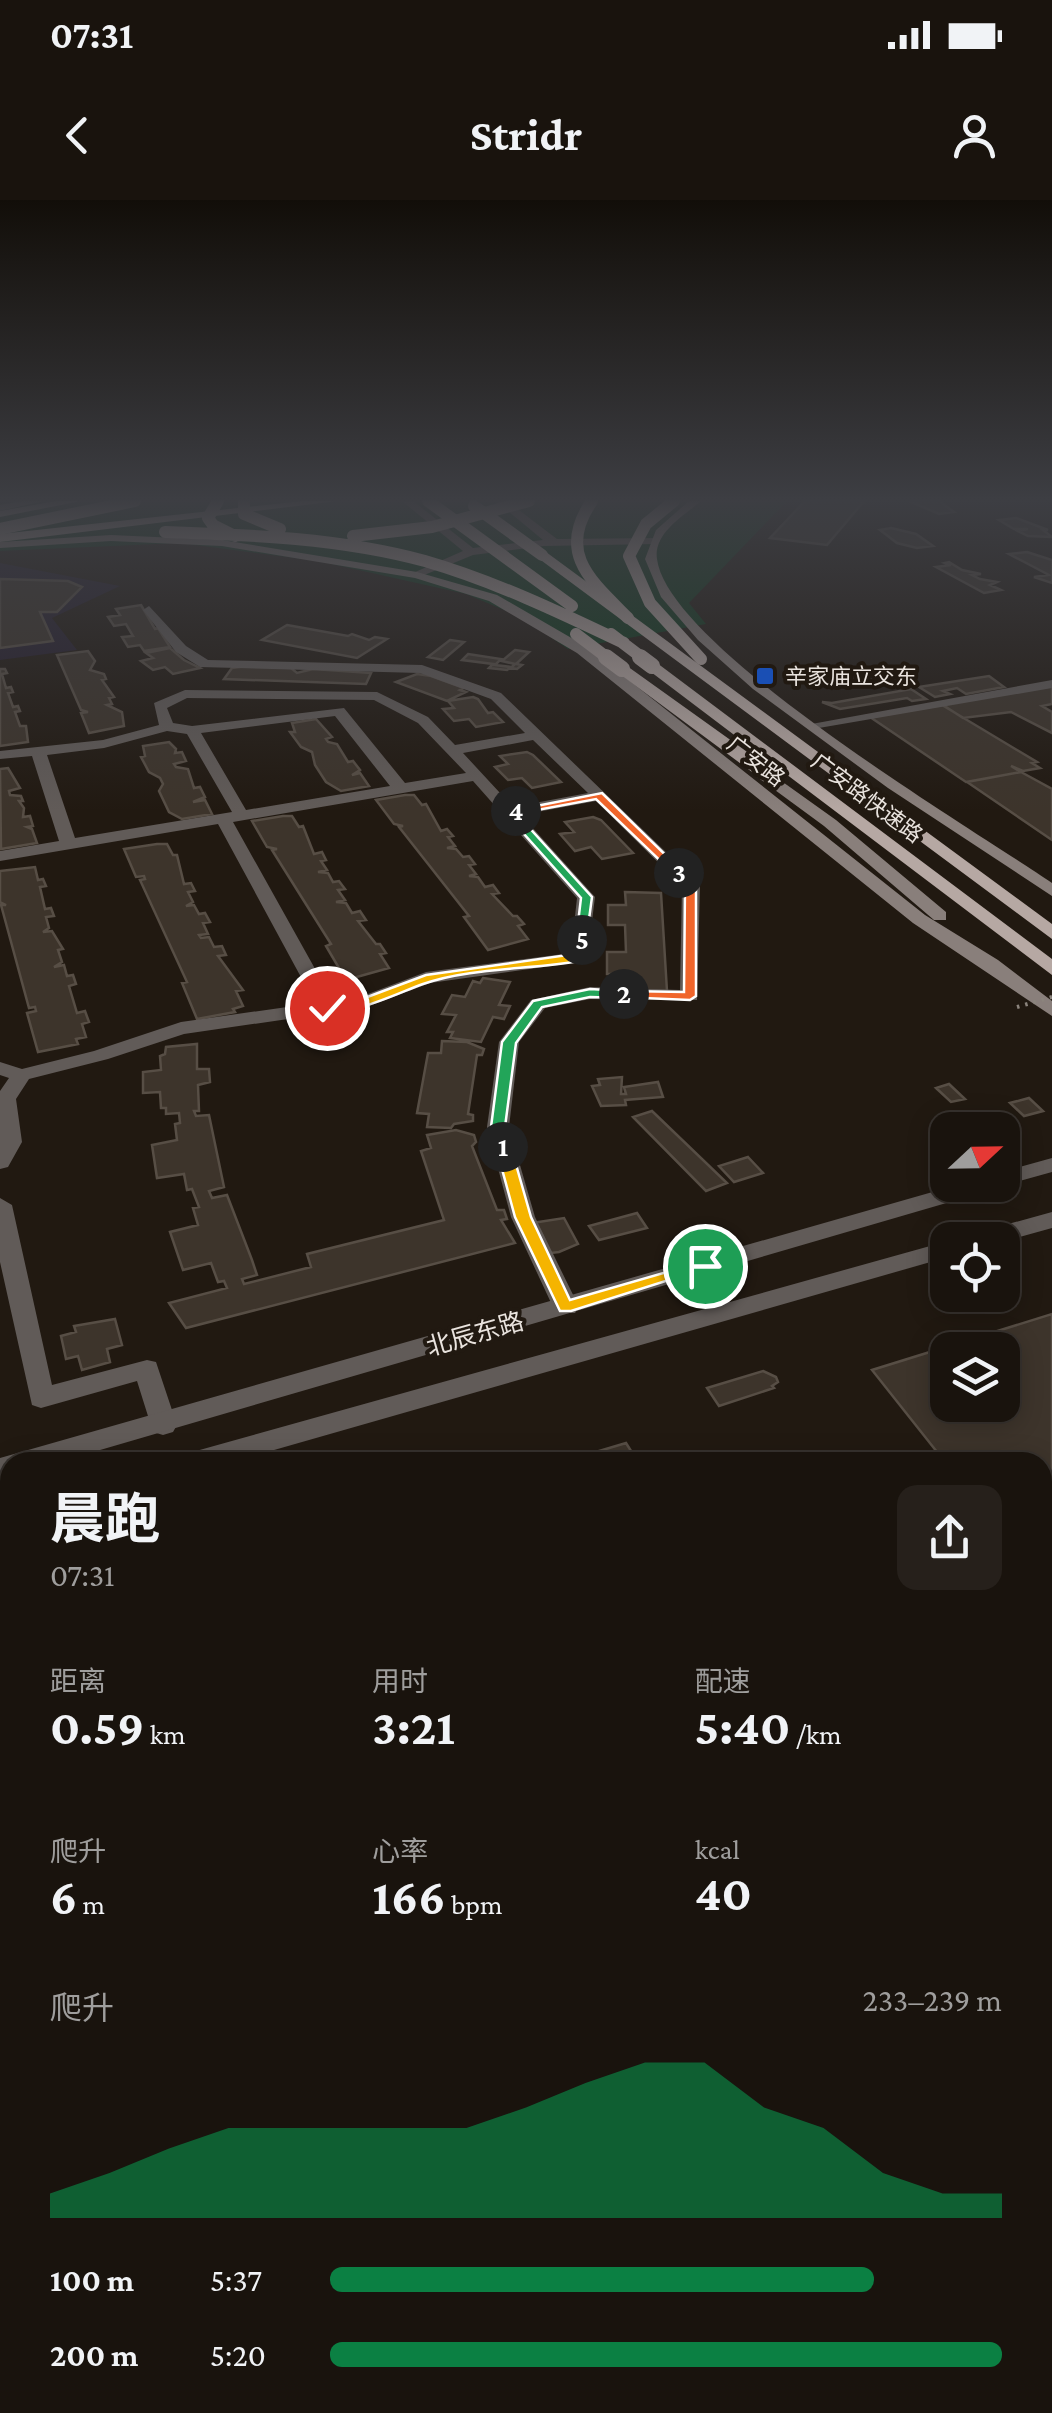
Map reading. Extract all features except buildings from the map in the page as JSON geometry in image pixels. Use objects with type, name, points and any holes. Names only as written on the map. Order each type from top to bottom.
[{"type":"highway","points":[[521,604],[541,613],[622,669],[725,746],[947,890]]},
{"type":"highway","points":[[539,604],[624,644]]},
{"type":"highway","points":[[570,604],[624,644]]},
{"type":"highway","points":[[609,604],[695,661]]},
{"type":"highway","points":[[614,604],[628,618]]},
{"type":"highway","points":[[651,604],[695,661]]},
{"type":"highway","name":"广安路快速路","points":[[624,644],[1050,968]]},
{"type":"highway","name":"广安路快速路","points":[[695,661],[753,709],[1052,933]]},
{"type":"highway","points":[[857,785],[1052,909]]},
{"type":"main road","name":"广安路","points":[[504,604],[582,650],[919,919],[991,964],[1052,1010]]},
{"type":"main road","points":[[673,604],[698,636],[813,726],[1052,891]]},
{"type":"main road","points":[[725,746],[897,876],[991,964]]},
{"type":"street","points":[[149,610],[181,649],[205,664],[422,670],[496,696],[691,885],[690,996],[590,993],[538,1004],[509,1042],[498,1127],[523,1217],[566,1307]]},
{"type":"street","points":[[813,726],[1052,684]]},
{"type":"street","points":[[1030,688],[1052,701]]},
{"type":"street","points":[[0,1162],[11,1142],[2,1098],[11,1072],[101,1056],[180,1028],[364,1002],[426,978],[580,957],[586,897],[423,720],[377,696],[185,694],[159,706],[167,728]]},
{"type":"street","points":[[0,755],[104,744],[167,728],[192,730],[338,711],[401,789]]},
{"type":"street","points":[[192,730],[327,1008]]},
{"type":"street","points":[[452,750],[536,735]]},
{"type":"street","points":[[38,751],[70,845]]},
{"type":"street","points":[[0,856],[477,776]]},
{"type":"street","points":[[510,812],[598,796]]},
{"type":"street","points":[[1020,1174],[1052,1165]]},
{"type":"street","name":"北辰东路","points":[[62,1452],[930,1201]]},
{"type":"street","points":[[0,1205],[12,1316],[41,1398],[147,1370],[163,1425]]},
{"type":"street","points":[[1020,1229],[1052,1220]]},
{"type":"street","name":"北辰东路","points":[[231,1452],[930,1254]]},
{"type":"path","points":[[1017,1007],[1052,998]]},
{"type":"shaded area","points":[[0,604],[81,604],[52,618],[77,650],[0,660]]},
{"type":"green space","points":[[491,604],[690,604],[706,624],[568,649],[521,617]]},
{"type":"place","name":"辛家庙立交东","points":[[765,676]]},
{"type":"route","points":[[327,1008],[364,1002],[426,978],[580,957],[586,897],[510,812],[598,796],[691,885],[690,996],[590,993],[538,1004],[509,1042],[498,1127],[523,1217],[566,1307],[705,1266]]}]
